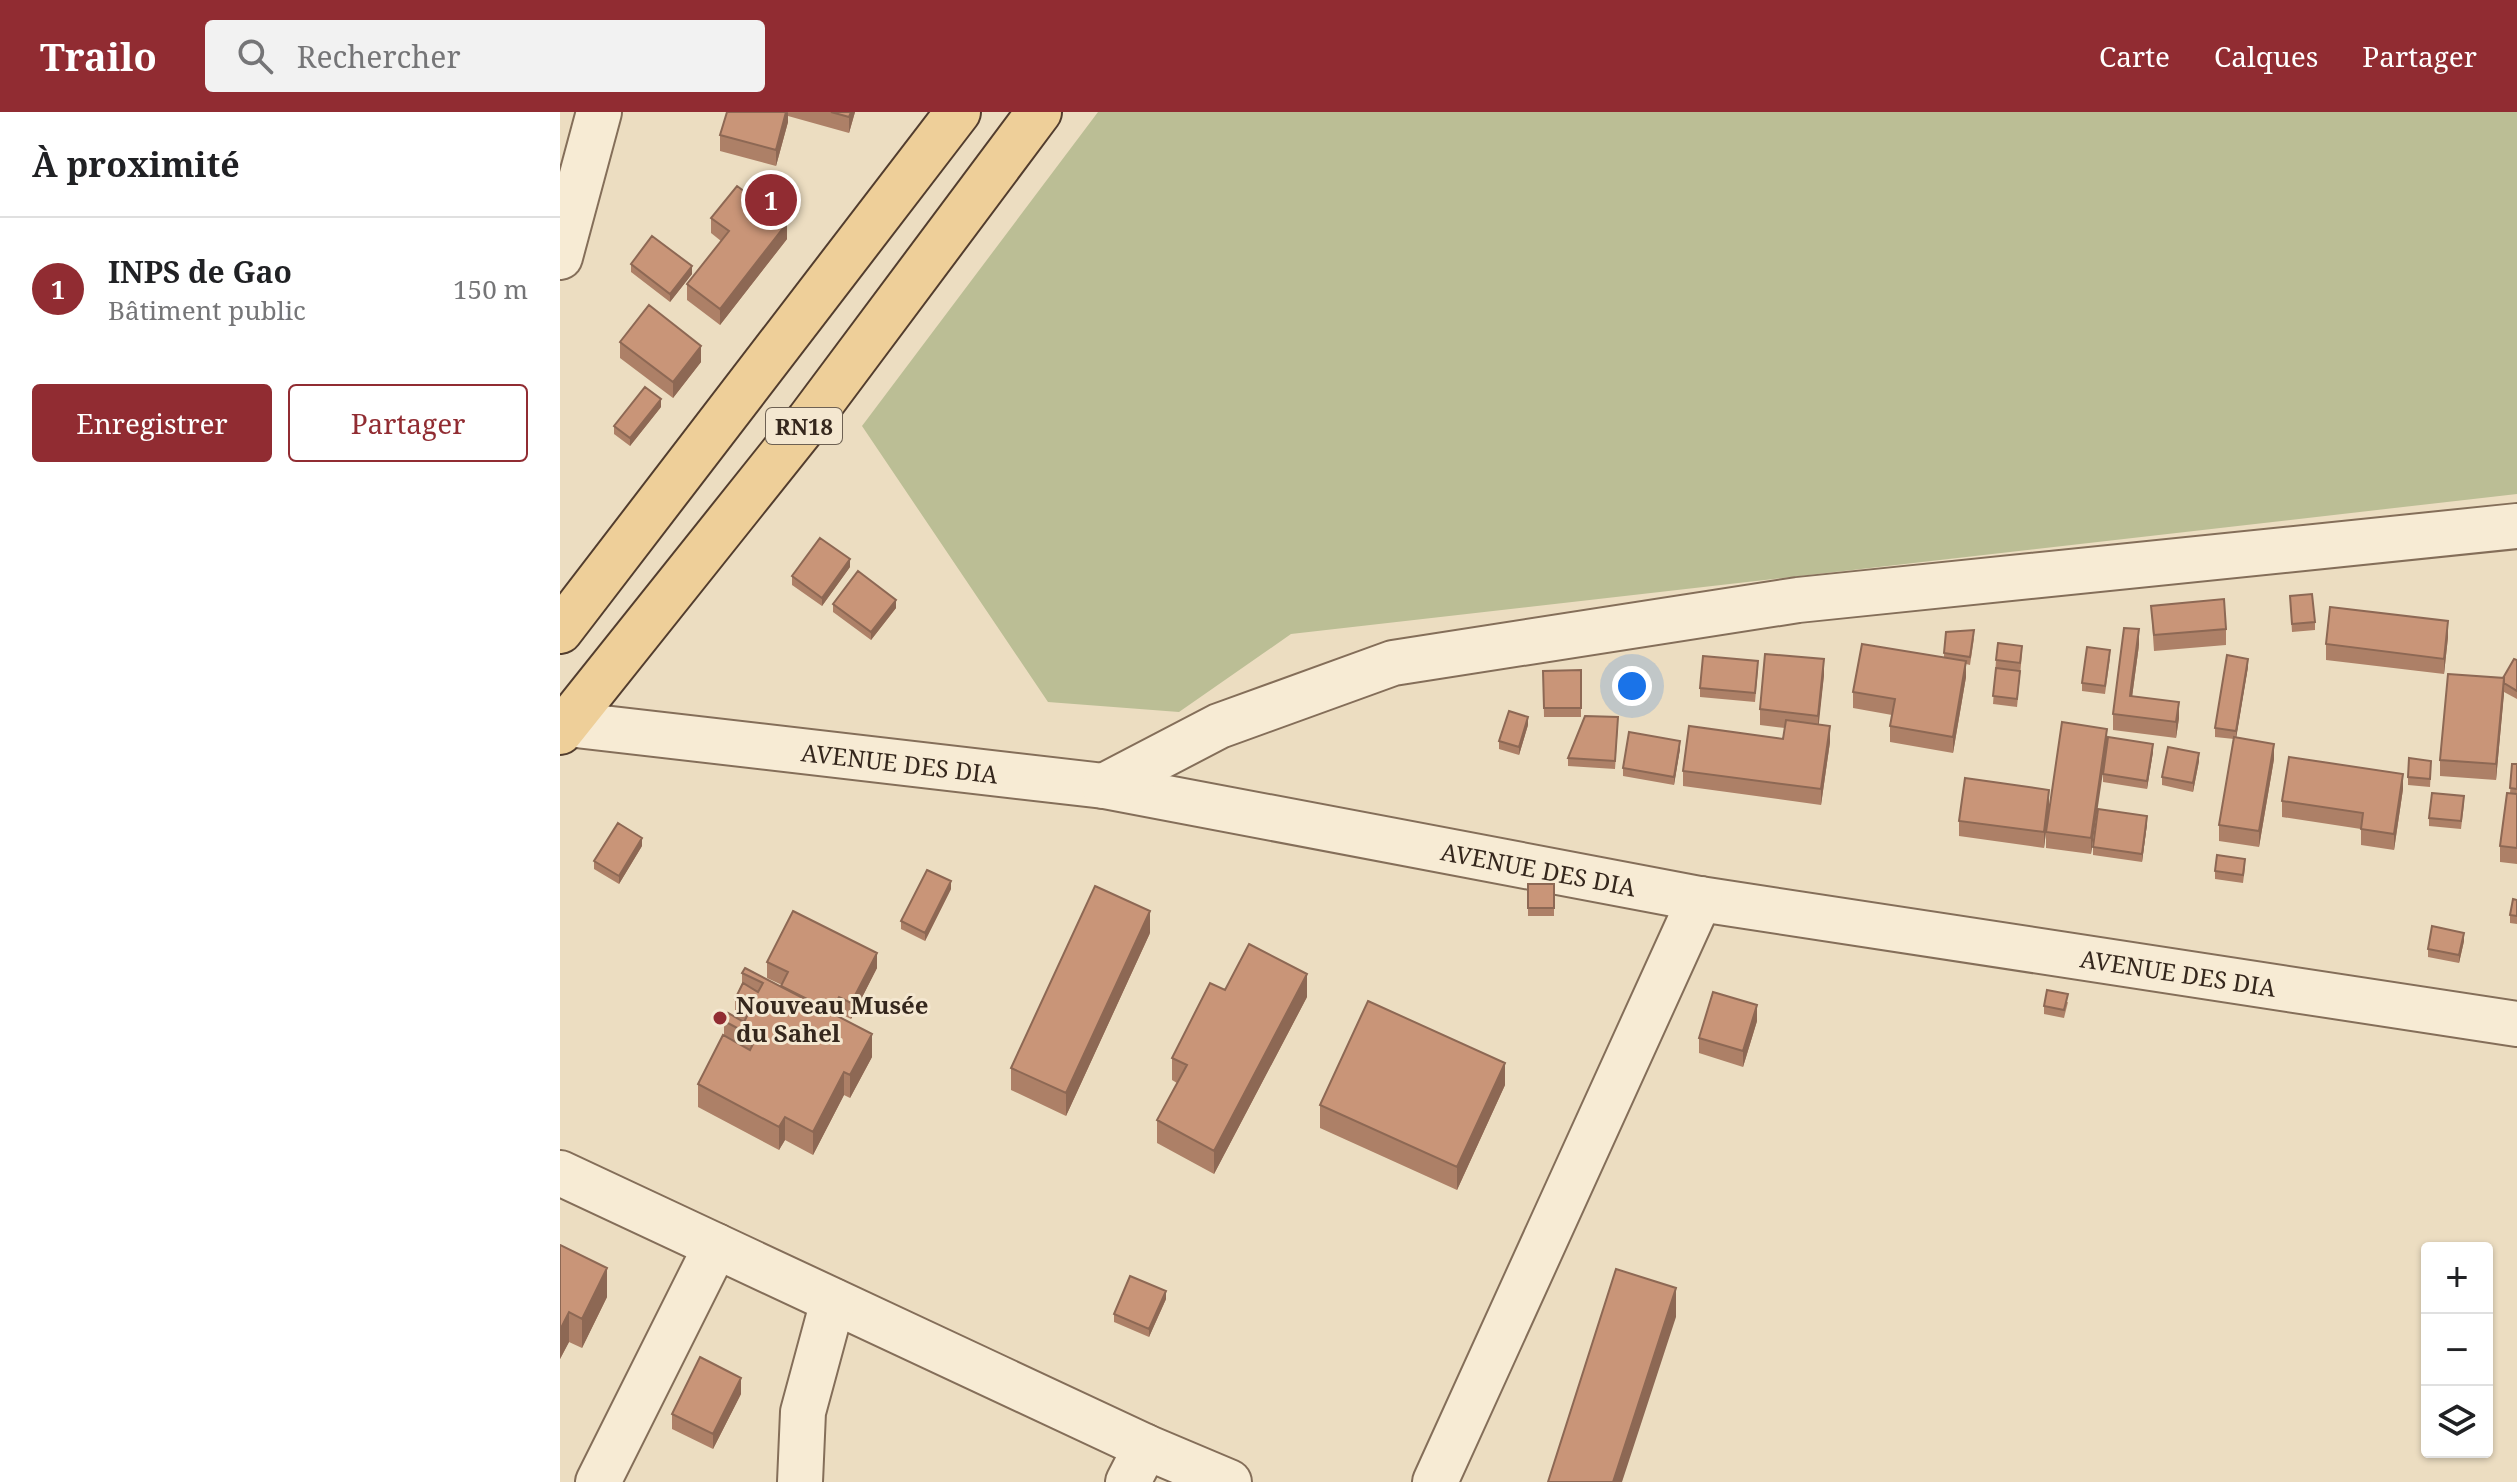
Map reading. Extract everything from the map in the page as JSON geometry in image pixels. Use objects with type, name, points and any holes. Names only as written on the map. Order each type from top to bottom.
[{"type":"main road","name":"RN18","points":[[560,631],[958,112]]},
{"type":"main road","name":"RN18","points":[[562,727],[809,420],[1039,112]]},
{"type":"street","points":[[560,257],[599,112]]},
{"type":"street","points":[[1104,786],[1219,726],[1393,663],[1798,600],[2514,531]]},
{"type":"street","name":"AVENUE DES DIA","points":[[562,727],[1104,786],[1700,899],[2517,1024]]},
{"type":"street","points":[[1435,1482],[1700,899]]},
{"type":"street","points":[[560,1173],[833,1301],[1137,1465],[1229,1482]]},
{"type":"street","points":[[598,1482],[716,1246]]},
{"type":"street","points":[[800,1482],[803,1412],[833,1301]]},
{"type":"green space","points":[[1098,112],[2517,112],[2517,494],[1291,634],[1179,712],[1048,702],[862,426]]},
{"type":"building","points":[[727,112],[786,112],[776,150],[720,135]]},
{"type":"building","points":[[831,112],[851,112],[849,117]]},
{"type":"building","points":[[737,186],[787,223],[720,309],[687,284],[729,231],[711,218]]},
{"type":"building","points":[[652,236],[692,266],[670,294],[631,264]]},
{"type":"building","points":[[649,305],[701,346],[673,382],[620,342]]},
{"type":"building","points":[[645,387],[661,399],[630,438],[614,426]]},
{"type":"building","points":[[820,538],[850,559],[822,598],[792,576]]},
{"type":"building","points":[[858,571],[896,600],[871,632],[833,604]]},
{"type":"building","points":[[2312,594],[2315,622],[2292,624],[2290,596]]},
{"type":"building","points":[[2224,599],[2226,629],[2154,635],[2151,606]]},
{"type":"building","points":[[2330,607],[2448,621],[2444,659],[2326,644]]},
{"type":"building","points":[[2124,628],[2139,629],[2130,696],[2179,702],[2176,722],[2113,714]]},
{"type":"building","points":[[1974,630],[1970,657],[1944,653],[1946,632]]},
{"type":"building","points":[[1998,643],[2022,646],[2020,663],[1996,660]]},
{"type":"building","points":[[1862,644],[1966,661],[1953,737],[1890,726],[1895,699],[1853,692]]},
{"type":"building","points":[[2087,647],[2110,650],[2105,686],[2082,683]]},
{"type":"building","points":[[1765,654],[1824,659],[1818,716],[1760,709]]},
{"type":"building","points":[[2227,655],[2248,659],[2236,731],[2215,728]]},
{"type":"building","points":[[1703,656],[1758,661],[1755,693],[1700,688]]},
{"type":"building","points":[[2514,659],[2517,660],[2517,691],[2504,683],[2503,678]]},
{"type":"building","points":[[1996,668],[2020,671],[2017,699],[1993,696]]},
{"type":"building","points":[[1581,670],[1581,708],[1544,708],[1543,671]]},
{"type":"building","points":[[2448,674],[2504,678],[2496,764],[2440,760]]},
{"type":"building","points":[[1509,711],[1528,717],[1519,747],[1499,741]]},
{"type":"building","points":[[1585,716],[1618,717],[1615,761],[1568,758]]},
{"type":"building","points":[[1786,720],[1830,726],[1821,789],[1683,771],[1689,726],[1783,739]]},
{"type":"building","points":[[2062,722],[2107,729],[2091,838],[2046,832]]},
{"type":"building","points":[[1629,732],[1680,741],[1674,777],[1623,768]]},
{"type":"building","points":[[2108,737],[2153,744],[2147,781],[2103,774]]},
{"type":"building","points":[[2234,737],[2274,744],[2259,831],[2219,825]]},
{"type":"building","points":[[2168,747],[2199,753],[2193,783],[2162,777]]},
{"type":"building","points":[[2289,757],[2403,774],[2394,834],[2361,829],[2363,813],[2282,801]]},
{"type":"building","points":[[2409,758],[2431,761],[2430,779],[2408,777]]},
{"type":"building","points":[[2512,764],[2517,764],[2517,789],[2510,788]]},
{"type":"building","points":[[1965,778],[2049,790],[2044,832],[1959,821]]},
{"type":"building","points":[[2432,793],[2464,796],[2461,821],[2429,818]]},
{"type":"building","points":[[2507,793],[2517,794],[2517,848],[2500,846]]},
{"type":"building","points":[[2098,809],[2147,816],[2142,854],[2093,847]]},
{"type":"building","points":[[618,823],[642,838],[619,876],[594,861]]},
{"type":"building","points":[[2217,855],[2245,859],[2243,875],[2215,871]]},
{"type":"building","points":[[927,870],[951,881],[925,933],[901,921]]},
{"type":"building","points":[[1528,884],[1554,884],[1554,908],[1528,908]]},
{"type":"building","points":[[1095,886],[1150,911],[1066,1093],[1011,1068]]},
{"type":"building","points":[[2513,899],[2517,900],[2517,916],[2510,915]]},
{"type":"building","points":[[793,911],[877,953],[851,1003],[839,997],[831,1011],[781,986],[788,972],[767,962]]},
{"type":"building","points":[[2432,926],[2464,933],[2459,955],[2428,949]]},
{"type":"building","points":[[1249,944],[1307,974],[1214,1151],[1157,1120],[1187,1065],[1172,1058],[1210,983],[1225,990]]},
{"type":"building","points":[[745,968],[872,1034],[850,1075],[844,1072],[813,1132],[785,1117],[779,1127],[698,1084],[723,1035],[750,1050],[756,1038],[724,1021],[728,1013],[744,1022],[751,1008],[735,999],[743,983],[758,992],[763,983],[742,973]]},
{"type":"building","points":[[2047,990],[2068,994],[2064,1010],[2044,1006]]},
{"type":"building","points":[[1713,992],[1757,1005],[1743,1051],[1699,1038]]},
{"type":"building","points":[[1368,1001],[1505,1063],[1457,1167],[1320,1105]]},
{"type":"building","points":[[560,1245],[607,1268],[582,1319],[569,1312],[560,1330]]},
{"type":"building","points":[[1616,1269],[1676,1288],[1613,1482],[1548,1482]]},
{"type":"building","points":[[1130,1276],[1166,1291],[1149,1329],[1114,1314]]},
{"type":"building","points":[[700,1357],[741,1378],[713,1434],[672,1414]]},
{"type":"place","name":"INPS de Gao","points":[[771,200]]},
{"type":"place","name":"Nouveau Musée du Sahel","points":[[720,1018]]}]
